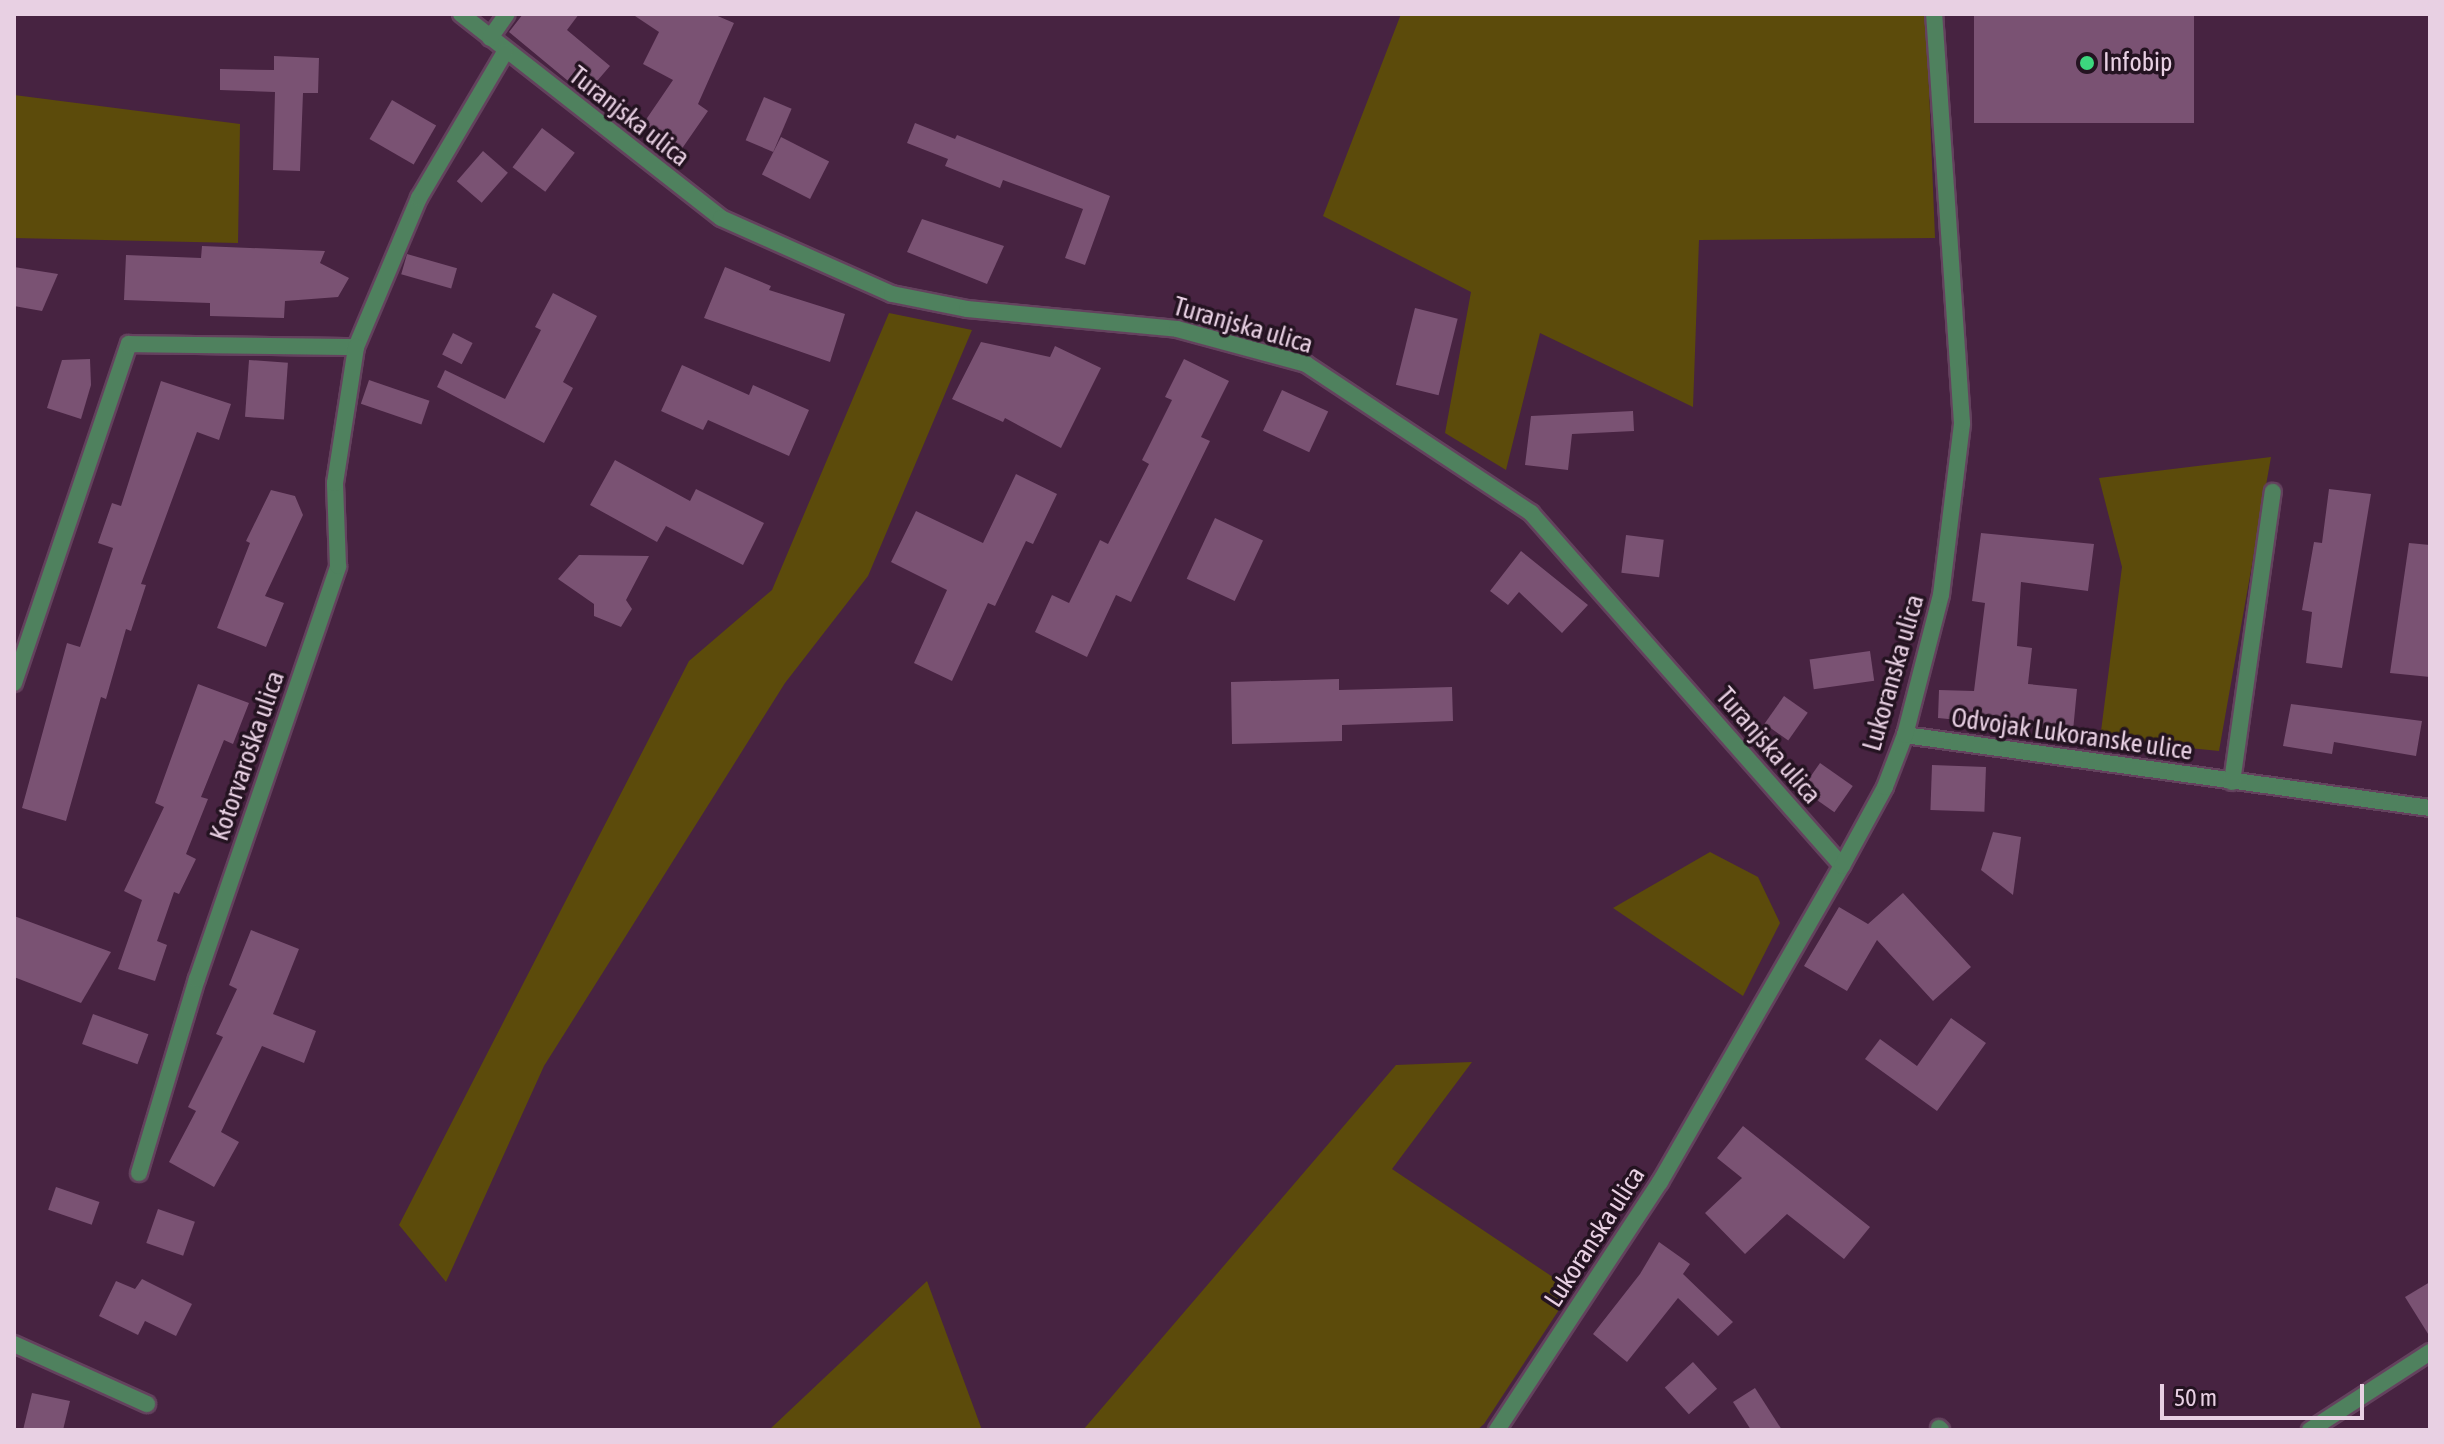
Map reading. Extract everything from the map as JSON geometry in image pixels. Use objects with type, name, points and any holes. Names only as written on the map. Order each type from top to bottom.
[{"type":"street","name":"Turanjska ulica","points":[[461,14],[505,52],[721,218],[892,294],[967,309],[1177,329],[1306,364],[1531,513],[1842,866]]},
{"type":"street","points":[[490,38],[507,14]]},
{"type":"street","name":"Lukoranska ulica","points":[[1497,1430],[1660,1182],[1842,866],[1885,787],[1905,735],[1941,595],[1962,423],[1934,14]]},
{"type":"street","points":[[14,683],[129,344],[356,347],[419,198],[505,52]]},
{"type":"street","name":"Kotorvaroška ulica","points":[[139,1173],[197,979],[338,566],[335,483],[356,347]]},
{"type":"street","points":[[2232,782],[2273,492]]},
{"type":"street","name":"Odvojak Lukoranske ulice","points":[[1905,735],[2430,808]]},
{"type":"street","points":[[14,1344],[147,1404]]},
{"type":"street","points":[[2310,1430],[2430,1352]]},
{"type":"shaded area","points":[[1401,14],[1926,14],[1935,238],[1699,240],[1693,407],[1540,333],[1506,470],[1445,433],[1471,292],[1323,216]]},
{"type":"shaded area","points":[[14,95],[240,124],[238,243],[14,238]]},
{"type":"shaded area","points":[[889,313],[972,330],[868,576],[785,683],[544,1066],[446,1282],[399,1225],[689,661],[772,590]]},
{"type":"shaded area","points":[[2271,457],[2219,751],[2100,739],[2122,567],[2099,478]]},
{"type":"shaded area","points":[[1710,852],[1758,877],[1780,923],[1743,996],[1613,908]]},
{"type":"shaded area","points":[[1472,1062],[1392,1169],[1572,1290],[1484,1424],[1477,1430],[1083,1430],[1396,1065]]},
{"type":"shaded area","points":[[927,1281],[982,1430],[769,1430]]},
{"type":"building","points":[[523,14],[579,14],[567,30],[610,66],[585,95],[509,32]]},
{"type":"building","points":[[632,14],[713,14],[734,23],[698,104],[708,111],[681,150],[643,124],[673,80],[643,64],[659,32]]},
{"type":"building","name":"Infobip","points":[[1974,14],[2194,14],[2194,123],[1974,123]]},
{"type":"building","points":[[274,56],[319,58],[318,93],[303,93],[300,171],[273,170],[275,92],[220,90],[220,69],[274,70]]},
{"type":"building","points":[[764,97],[792,109],[773,152],[746,140]]},
{"type":"building","points":[[392,100],[436,126],[414,164],[370,139]]},
{"type":"building","points":[[915,123],[955,139],[957,135],[1110,196],[1085,265],[1065,258],[1083,209],[1003,180],[1000,188],[945,166],[948,159],[907,143]]},
{"type":"building","points":[[542,128],[575,153],[545,192],[513,167]]},
{"type":"building","points":[[781,137],[829,162],[810,199],[762,174]]},
{"type":"building","points":[[483,151],[508,173],[482,203],[457,181]]},
{"type":"building","points":[[922,219],[1004,246],[987,284],[907,252]]},
{"type":"building","points":[[202,246],[325,251],[320,263],[349,278],[338,297],[285,301],[284,318],[210,316],[210,303],[124,300],[126,255],[201,258]]},
{"type":"building","points":[[407,254],[457,268],[451,289],[401,274]]},
{"type":"building","points":[[14,267],[58,274],[42,311],[14,306]]},
{"type":"building","points":[[725,267],[771,286],[769,290],[845,314],[830,362],[704,318]]},
{"type":"building","points":[[553,293],[597,316],[563,382],[573,388],[544,443],[437,387],[445,370],[505,399],[541,330],[535,327]]},
{"type":"building","points":[[1415,308],[1458,319],[1439,395],[1396,385]]},
{"type":"building","points":[[453,333],[473,343],[462,364],[442,354]]},
{"type":"building","points":[[981,342],[1050,357],[1055,346],[1101,368],[1061,448],[1005,418],[1003,422],[952,399]]},
{"type":"building","points":[[90,359],[91,385],[81,419],[47,408],[62,360]]},
{"type":"building","points":[[1184,359],[1229,381],[1201,437],[1210,441],[1131,602],[1116,595],[1087,657],[1035,632],[1052,595],[1069,603],[1100,540],[1108,544],[1149,464],[1142,460],[1172,400],[1165,397]]},
{"type":"building","points":[[249,360],[288,363],[284,420],[245,417]]},
{"type":"building","points":[[682,365],[749,395],[753,385],[809,410],[789,456],[708,420],[703,430],[661,411]]},
{"type":"building","points":[[369,380],[430,401],[421,424],[361,404]]},
{"type":"building","points":[[161,381],[231,404],[219,440],[197,432],[141,584],[146,585],[131,631],[126,629],[106,699],[101,697],[66,821],[22,808],[67,643],[80,647],[113,548],[98,543],[112,503],[121,506]]},
{"type":"building","points":[[1282,390],[1328,412],[1309,452],[1263,431]]},
{"type":"building","points":[[1633,411],[1634,431],[1572,434],[1568,470],[1525,465],[1531,416]]},
{"type":"building","points":[[615,460],[690,501],[696,489],[764,523],[743,565],[666,526],[657,542],[590,505]]},
{"type":"building","points":[[1016,474],[1057,494],[1033,544],[1026,541],[995,606],[988,603],[952,681],[914,663],[947,590],[891,562],[916,511],[983,543]]},
{"type":"building","points":[[2329,489],[2371,494],[2342,668],[2306,663],[2312,612],[2302,610],[2314,542],[2322,543]]},
{"type":"building","points":[[271,490],[295,496],[303,515],[265,596],[284,603],[266,647],[217,628],[250,543],[246,541]]},
{"type":"building","points":[[1215,518],[1263,540],[1235,601],[1187,579]]},
{"type":"building","points":[[1981,533],[2094,544],[2088,591],[2021,582],[2017,646],[2032,648],[2028,684],[2077,689],[2073,731],[1938,718],[1939,690],[1974,691],[1985,603],[1972,601]]},
{"type":"building","points":[[1626,535],[1664,540],[1659,577],[1621,573]]},
{"type":"building","points":[[2409,543],[2430,545],[2430,677],[2390,673]]},
{"type":"building","points":[[1521,551],[1588,605],[1562,633],[1519,592],[1508,605],[1490,591]]},
{"type":"building","points":[[579,555],[649,556],[626,600],[632,609],[621,627],[594,616],[594,604],[558,579]]},
{"type":"building","points":[[1870,651],[1874,681],[1814,689],[1810,659]]},
{"type":"building","points":[[1339,679],[1339,690],[1452,687],[1453,721],[1342,725],[1342,741],[1232,744],[1231,682]]},
{"type":"building","points":[[198,684],[249,703],[233,744],[224,740],[201,797],[208,799],[186,854],[196,859],[179,894],[174,892],[157,941],[167,945],[155,981],[118,969],[142,900],[124,891],[164,807],[155,803]]},
{"type":"building","points":[[1784,696],[1808,713],[1788,740],[1764,724]]},
{"type":"building","points":[[2291,704],[2422,721],[2416,756],[2334,742],[2332,754],[2283,746]]},
{"type":"building","points":[[1820,763],[1853,786],[1834,812],[1802,789]]},
{"type":"building","points":[[1932,765],[1986,767],[1984,812],[1930,810]]},
{"type":"building","points":[[1993,832],[2021,837],[2013,895],[1981,870]]},
{"type":"building","points":[[1903,893],[1971,967],[1933,1001],[1877,940],[1847,991],[1804,966],[1839,907],[1868,924]]},
{"type":"building","points":[[14,916],[111,952],[81,1003],[14,977]]},
{"type":"building","points":[[251,930],[299,949],[273,1014],[316,1031],[304,1063],[262,1046],[221,1132],[239,1142],[214,1187],[169,1162],[196,1111],[188,1107],[223,1037],[216,1034],[237,989],[229,985]]},
{"type":"building","points":[[93,1014],[148,1034],[137,1064],[82,1044]]},
{"type":"building","points":[[1951,1018],[1986,1043],[1937,1111],[1865,1059],[1880,1039],[1917,1066]]},
{"type":"building","points":[[1743,1126],[1870,1227],[1844,1259],[1787,1214],[1745,1254],[1705,1213],[1742,1178],[1717,1158]]},
{"type":"building","points":[[56,1187],[99,1202],[92,1225],[48,1210]]},
{"type":"building","points":[[158,1209],[195,1222],[183,1256],[146,1243]]},
{"type":"building","points":[[1659,1242],[1690,1264],[1683,1274],[1733,1322],[1718,1336],[1678,1298],[1627,1362],[1593,1334],[1640,1274]]},
{"type":"building","points":[[142,1279],[192,1304],[176,1336],[145,1321],[138,1335],[99,1316],[116,1281],[135,1289]]},
{"type":"building","points":[[2430,1282],[2430,1337],[2405,1297]]},
{"type":"building","points":[[1693,1362],[1717,1389],[1689,1414],[1665,1387]]},
{"type":"building","points":[[1755,1388],[1782,1430],[1751,1430],[1733,1402]]},
{"type":"building","points":[[32,1393],[70,1401],[63,1430],[23,1430]]},
{"type":"place","name":"Infobip","points":[[2087,63]]}]
